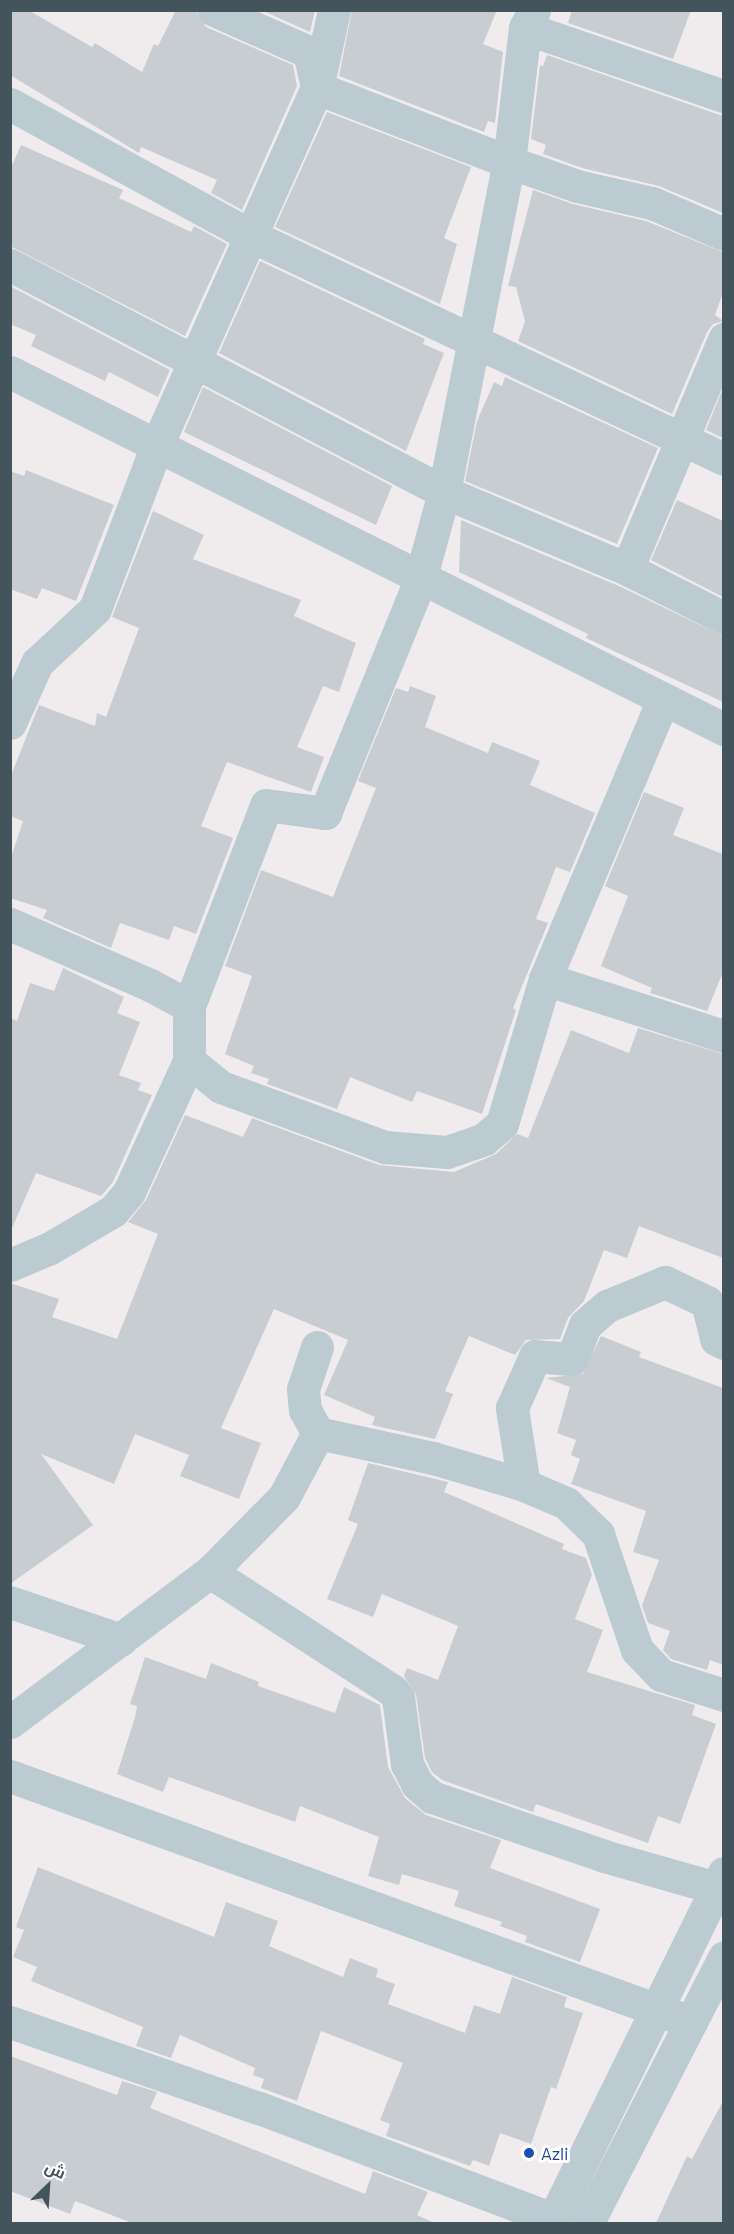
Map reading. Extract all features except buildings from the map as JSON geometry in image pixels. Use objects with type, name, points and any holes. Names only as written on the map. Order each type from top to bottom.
[{"type":"street","points":[[214,10],[309,52],[317,87]]},
{"type":"street","points":[[10,723],[37,663],[95,609],[158,445],[249,235],[317,87],[334,10]]},
{"type":"street","points":[[10,1265],[50,1248],[113,1212],[129,1192],[189,1061],[189,1006],[266,805],[324,813],[420,580],[444,492],[509,162],[530,20],[723,96]]},
{"type":"street","points":[[317,87],[509,162],[577,186],[652,203],[723,234]]},
{"type":"street","points":[[10,104],[249,235],[474,339],[723,459]]},
{"type":"street","points":[[10,265],[444,492],[627,569],[723,618]]},
{"type":"street","points":[[627,569],[682,438],[712,392],[723,339]]},
{"type":"street","points":[[10,372],[158,445],[420,580],[723,729]]},
{"type":"street","points":[[189,1061],[221,1087],[385,1147],[447,1152],[484,1139],[502,1124],[545,979],[663,700]]},
{"type":"street","points":[[10,924],[150,985],[189,1006]]},
{"type":"street","points":[[545,979],[723,1036]]},
{"type":"street","points":[[524,1485],[512,1408],[535,1356],[572,1359],[585,1325],[607,1306],[665,1282],[707,1302],[716,1339],[723,1343]]},
{"type":"street","points":[[317,1347],[303,1389],[305,1410],[318,1433],[433,1458],[524,1485],[566,1503],[598,1534],[637,1650],[661,1675],[723,1695]]},
{"type":"street","points":[[10,1722],[210,1572],[284,1497],[318,1433]]},
{"type":"street","points":[[10,2022],[259,2108],[552,2221],[720,1881],[604,1856],[432,1797],[417,1785],[407,1764],[398,1698],[393,1691],[210,1572]]},
{"type":"street","points":[[10,1602],[121,1640]]},
{"type":"street","points":[[10,1776],[657,2007],[691,2022]]},
{"type":"street","points":[[587,2223],[723,1958]]},
{"type":"place","name":"Azli","points":[[529,2153]]}]
